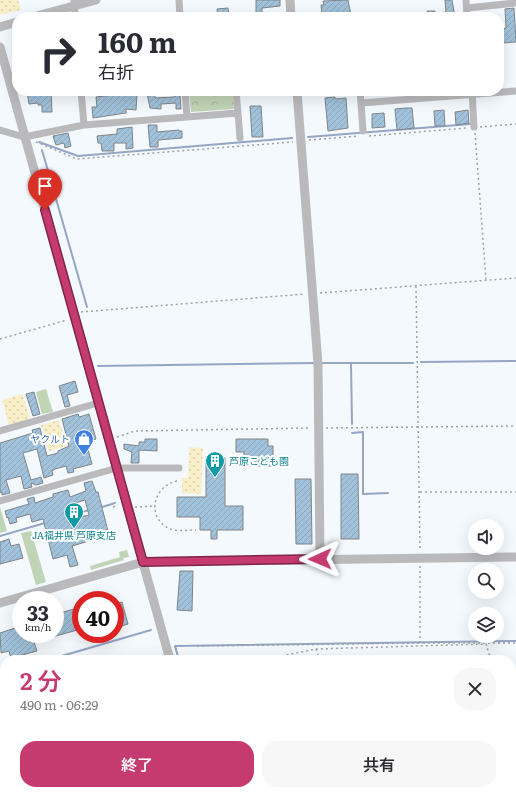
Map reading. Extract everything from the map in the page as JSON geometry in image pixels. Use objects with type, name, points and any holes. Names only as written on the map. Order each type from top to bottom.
[{"type":"street","points":[[47,12],[74,2],[96,0]]},
{"type":"street","points":[[179,0],[180,12]]},
{"type":"street","points":[[290,0],[291,12]]},
{"type":"street","points":[[466,0],[466,12]]},
{"type":"street","points":[[74,2],[75,12]]},
{"type":"street","points":[[466,8],[516,3]]},
{"type":"street","points":[[0,27],[12,23]]},
{"type":"street","points":[[0,47],[12,92]]},
{"type":"street","points":[[504,92],[516,91]]},
{"type":"street","points":[[13,96],[98,403],[110,440],[117,468],[123,506],[143,562],[169,655]]},
{"type":"street","points":[[81,96],[84,125]]},
{"type":"street","points":[[186,96],[187,117]]},
{"type":"street","points":[[236,96],[240,138]]},
{"type":"street","points":[[296,96],[318,364],[320,559]]},
{"type":"street","points":[[360,96],[363,131]]},
{"type":"street","points":[[361,103],[439,96]]},
{"type":"street","points":[[472,96],[474,127]]},
{"type":"street","points":[[0,130],[24,137],[84,125],[238,113]]},
{"type":"street","points":[[0,431],[98,403]]},
{"type":"street","points":[[0,500],[117,468],[179,468]]},
{"type":"street","points":[[0,603],[143,562],[516,557]]},
{"type":"path","points":[[35,134],[36,143],[77,159],[516,124]]},
{"type":"path","points":[[474,127],[486,280]]},
{"type":"path","points":[[0,339],[74,315],[313,293],[516,278]]},
{"type":"path","points":[[416,286],[420,492],[420,643]]},
{"type":"path","points":[[110,440],[135,431],[516,426]]},
{"type":"path","points":[[178,481],[163,487],[157,496],[154,506],[158,519],[168,528],[175,530],[196,530]]},
{"type":"path","points":[[420,492],[516,492]]},
{"type":"path","points":[[113,507],[154,506]]},
{"type":"path","points":[[197,646],[516,643]]},
{"type":"path","points":[[287,655],[316,649],[486,644],[489,655]]},
{"type":"path","points":[[316,649],[318,655]]},
{"type":"green space","points":[[189,96],[233,96],[234,109],[191,112]]},
{"type":"green space","points":[[46,389],[53,412],[42,414],[36,392]]},
{"type":"green space","points":[[0,507],[7,531],[0,533]]},
{"type":"green space","points":[[31,531],[46,582],[36,585],[21,533]]},
{"type":"green space","points":[[127,550],[129,557],[123,558],[124,560],[91,570],[90,566],[120,557],[119,552]]},
{"type":"sand","points":[[0,0],[18,0],[21,10],[0,15]]},
{"type":"sand","points":[[23,394],[30,419],[9,425],[2,400]]},
{"type":"sand","points":[[59,420],[67,446],[49,451],[41,425]]},
{"type":"sand","points":[[189,447],[203,448],[201,494],[182,493],[182,478],[188,478]]},
{"type":"building","points":[[256,0],[280,0],[280,6],[262,8],[262,12],[256,12]]},
{"type":"building","points":[[348,0],[350,12],[322,12],[321,5],[324,5],[323,1]]},
{"type":"building","points":[[445,0],[452,0],[454,12],[446,12]]},
{"type":"building","points":[[228,8],[228,12],[217,12],[217,9]]},
{"type":"building","points":[[514,8],[516,42],[504,43],[504,28],[506,28],[505,9]]},
{"type":"building","points":[[28,96],[51,96],[52,112],[42,112],[42,105],[38,105],[38,103],[29,104]]},
{"type":"building","points":[[137,96],[136,110],[126,109],[126,113],[93,118],[92,107],[97,107],[96,97]]},
{"type":"building","points":[[148,96],[155,96],[155,98],[180,96],[181,109],[176,109],[176,103],[161,104],[161,109],[150,108]]},
{"type":"building","points":[[335,97],[335,99],[346,98],[348,128],[328,131],[325,98]]},
{"type":"building","points":[[250,106],[261,106],[263,137],[252,137]]},
{"type":"building","points":[[412,108],[414,128],[397,130],[395,109]]},
{"type":"building","points":[[444,110],[445,126],[435,126],[434,111]]},
{"type":"building","points":[[468,110],[469,123],[456,125],[455,112]]},
{"type":"building","points":[[384,113],[385,127],[372,128],[372,114]]},
{"type":"building","points":[[148,125],[157,125],[157,132],[182,131],[182,138],[158,140],[158,147],[150,147]]},
{"type":"building","points":[[132,127],[133,148],[126,149],[126,143],[114,143],[114,151],[102,151],[101,143],[98,143],[97,136],[117,134],[117,129]]},
{"type":"building","points":[[68,133],[71,146],[65,148],[64,143],[56,145],[53,136]]},
{"type":"building","points":[[75,381],[78,392],[67,395],[70,406],[65,407],[59,386]]},
{"type":"building","points":[[34,392],[40,414],[33,416],[26,394]]},
{"type":"building","points":[[78,414],[79,417],[89,414],[96,439],[86,442],[92,464],[73,469],[74,472],[68,473],[66,466],[55,469],[52,471],[53,475],[44,478],[37,449],[23,453],[31,480],[41,477],[43,483],[36,485],[31,483],[32,487],[24,489],[21,476],[6,480],[10,493],[2,495],[2,492],[0,493],[0,443],[33,433],[32,430],[40,428],[47,456],[58,453],[58,451],[69,446],[62,419]]},
{"type":"building","points":[[145,439],[157,439],[157,451],[139,450],[139,463],[131,463],[132,452],[124,449],[124,444],[139,446],[139,442],[145,442]]},
{"type":"building","points":[[236,439],[268,439],[268,446],[273,446],[273,466],[244,466],[244,452],[236,452]]},
{"type":"building","points":[[206,458],[225,458],[225,506],[243,506],[243,530],[217,530],[217,539],[211,539],[211,530],[200,530],[200,517],[177,517],[177,497],[206,497]]},
{"type":"building","points":[[341,474],[358,474],[359,539],[341,539]]},
{"type":"building","points":[[295,479],[311,479],[312,544],[296,544]]},
{"type":"building","points":[[92,481],[96,492],[98,492],[109,535],[72,546],[78,565],[70,567],[67,555],[53,559],[43,519],[32,522],[30,514],[16,518],[17,522],[10,524],[5,511],[29,504],[27,499],[34,497],[35,503],[53,497],[53,494],[68,490],[70,497],[86,491],[84,483]],"holes":[[[85,500],[89,515],[76,518],[72,504]]]},
{"type":"building","points":[[9,539],[11,546],[19,544],[23,558],[0,564],[0,542]]},
{"type":"building","points":[[180,571],[193,571],[192,611],[177,610]]},
{"type":"building","points":[[124,609],[128,624],[124,625]]},
{"type":"building","points":[[72,610],[72,631],[64,634],[64,612]]},
{"type":"building","points":[[12,629],[12,643],[34,643],[37,651],[22,655],[10,655],[9,651],[1,653],[0,633]]},
{"type":"waterway","points":[[308,137],[471,124]]},
{"type":"waterway","points":[[39,142],[78,156],[292,138]]},
{"type":"waterway","points":[[42,150],[87,307]]},
{"type":"waterway","points":[[421,362],[516,361]]},
{"type":"waterway","points":[[98,366],[315,363]]},
{"type":"waterway","points":[[320,363],[413,363]]},
{"type":"waterway","points":[[351,363],[352,424]]},
{"type":"waterway","points":[[352,433],[363,432],[363,494],[388,493]]},
{"type":"waterway","points":[[99,508],[115,503]]},
{"type":"waterway","points":[[72,515],[89,510]]},
{"type":"waterway","points":[[0,536],[45,523]]},
{"type":"waterway","points":[[65,655],[151,630]]},
{"type":"waterway","points":[[178,655],[175,646],[516,641]]},
{"type":"place","name":"ヤクルト","points":[[84,456]]},
{"type":"place","name":"芦原こども園","points":[[215,478]]},
{"type":"place","name":"JA福井県 芦原支店","points":[[74,529]]},
{"type":"route","points":[[45,210],[143,562],[320,559]]}]
